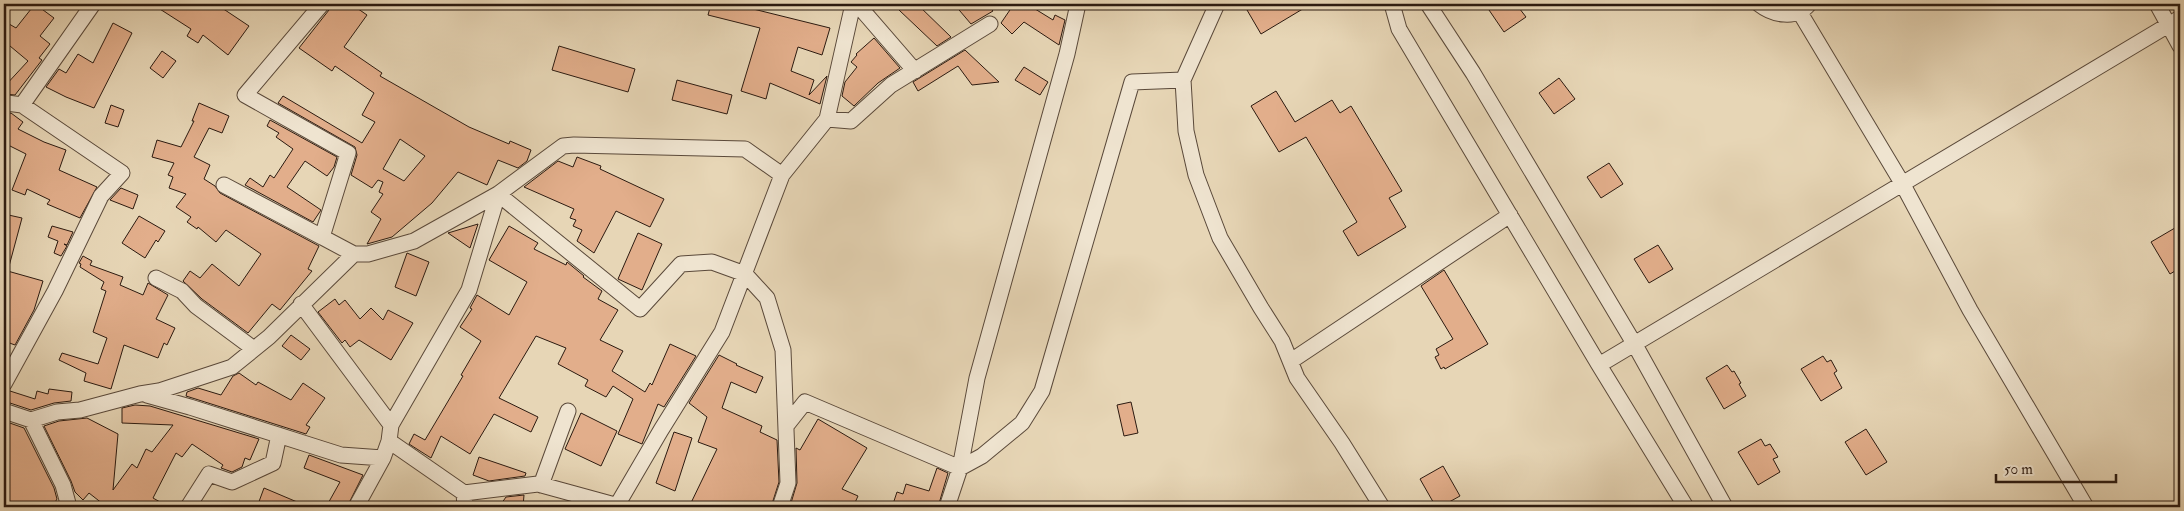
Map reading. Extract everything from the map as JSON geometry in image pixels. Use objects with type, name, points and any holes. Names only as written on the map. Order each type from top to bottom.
[{"type":"street","points":[[22,105],[93,4]]},
{"type":"street","points":[[322,4],[245,95],[348,153],[322,237]]},
{"type":"street","points":[[390,441],[465,500],[541,485],[618,507],[661,430],[722,332],[782,175],[827,119],[853,4]]},
{"type":"street","points":[[857,4],[915,71]]},
{"type":"street","points":[[947,507],[960,468],[977,378],[1067,54],[1078,4]]},
{"type":"street","points":[[1217,4],[1183,80],[1186,131],[1196,175],[1220,238],[1282,341],[1297,378],[1342,443],[1382,507]]},
{"type":"street","points":[[1392,4],[1399,29],[1686,507]]},
{"type":"street","points":[[1428,4],[1473,72],[1635,345],[1725,507]]},
{"type":"street","points":[[1759,4],[1768,11],[1781,15],[1804,8],[1970,310],[2086,507]]},
{"type":"street","points":[[2156,4],[2175,22],[2180,46]]},
{"type":"street","points":[[1599,365],[2175,22]]},
{"type":"street","points":[[827,119],[851,121],[891,85],[990,24]]},
{"type":"street","points":[[960,468],[982,456],[1022,422],[1042,391],[1132,82],[1183,80]]},
{"type":"street","points":[[4,107],[7,103],[22,105],[122,173],[102,196],[4,384]]},
{"type":"street","points":[[224,185],[354,254],[368,254],[414,241],[498,194],[563,146],[745,149],[782,175]]},
{"type":"street","points":[[498,194],[640,309],[681,264],[712,262],[745,274],[767,298],[783,350],[788,483],[780,507]]},
{"type":"street","points":[[356,507],[383,458],[390,441],[391,425],[469,290],[498,194]]},
{"type":"street","points":[[1291,361],[1510,215]]},
{"type":"street","points":[[4,411],[31,420],[56,412],[80,410],[140,394],[159,391],[232,368],[269,337],[354,254]]},
{"type":"street","points":[[156,278],[182,291],[196,306],[254,349]]},
{"type":"street","points":[[301,304],[391,425]]},
{"type":"street","points":[[140,394],[190,407],[342,456],[383,458]]},
{"type":"street","points":[[786,426],[806,402],[960,468]]},
{"type":"street","points":[[541,485],[568,411]]},
{"type":"street","points":[[31,420],[63,485],[69,507]]},
{"type":"street","points":[[188,507],[209,474],[232,482],[273,463],[279,435]]},
{"type":"building","points":[[35,4],[54,18],[40,36],[50,44],[39,58],[42,60],[15,95],[4,94],[4,87],[28,61],[4,41],[4,21],[16,28]]},
{"type":"building","points":[[152,4],[216,4],[249,26],[228,55],[203,35],[198,43],[187,36],[191,29]]},
{"type":"building","points":[[331,4],[351,4],[367,15],[344,47],[382,73],[380,76],[469,127],[509,144],[510,141],[531,150],[527,161],[518,168],[498,160],[487,185],[458,172],[432,203],[392,237],[367,244],[381,219],[371,212],[383,194],[379,192],[383,182],[378,180],[372,188],[351,175],[357,155],[355,147],[278,103],[283,96],[362,143],[375,122],[362,115],[374,93],[335,66],[332,71],[299,48],[329,10]],"holes":[[[400,139],[425,156],[404,181],[383,169]]]},
{"type":"building","points":[[711,4],[733,4],[830,28],[822,55],[798,47],[791,71],[814,80],[809,95],[827,76],[820,104],[770,83],[766,99],[741,91],[760,28],[708,15]]},
{"type":"building","points":[[905,4],[917,4],[951,37],[937,46],[899,10]]},
{"type":"building","points":[[954,4],[987,4],[993,11],[971,24]]},
{"type":"building","points":[[1014,4],[1027,4],[1053,20],[1055,15],[1065,20],[1059,45],[1024,22],[1012,34],[1001,23]]},
{"type":"building","points":[[1258,4],[1311,4],[1261,34],[1247,10]]},
{"type":"building","points":[[1498,4],[1516,4],[1526,17],[1504,32],[1489,10]]},
{"type":"building","points":[[113,23],[132,33],[94,108],[46,87],[59,69],[66,73],[78,54],[93,63]]},
{"type":"building","points":[[874,38],[900,68],[878,83],[854,106],[842,96],[845,82],[857,67],[851,62],[856,54]]},
{"type":"building","points":[[559,46],[635,69],[628,92],[552,70]]},
{"type":"building","points":[[965,50],[999,82],[972,85],[958,66],[918,91],[913,82]]},
{"type":"building","points":[[162,51],[176,61],[163,78],[150,68]]},
{"type":"building","points":[[1024,67],[1048,82],[1040,95],[1015,80]]},
{"type":"building","points":[[1559,78],[1575,99],[1554,114],[1539,93]]},
{"type":"building","points":[[677,80],[732,95],[727,114],[672,100]]},
{"type":"building","points":[[1276,91],[1295,122],[1332,100],[1340,113],[1351,106],[1402,191],[1389,198],[1406,227],[1358,256],[1343,231],[1357,222],[1306,137],[1279,152],[1251,106]]},
{"type":"building","points":[[199,103],[229,116],[222,133],[209,128],[194,157],[210,165],[204,179],[215,186],[220,193],[319,246],[308,269],[312,271],[280,310],[272,304],[248,333],[202,299],[183,281],[190,271],[200,278],[212,264],[239,286],[261,254],[226,230],[216,242],[198,227],[197,229],[187,222],[191,217],[176,207],[186,194],[169,188],[173,177],[168,175],[174,163],[152,157],[157,140],[181,147],[194,121],[192,121]]},
{"type":"building","points":[[111,105],[124,110],[118,127],[105,123]]},
{"type":"building","points":[[11,113],[23,122],[18,129],[66,150],[59,170],[97,187],[80,218],[47,204],[50,200],[27,189],[25,195],[12,190],[26,154],[8,145],[4,152],[4,116]]},
{"type":"building","points":[[270,120],[337,157],[334,167],[327,176],[305,161],[287,187],[321,210],[313,222],[245,185],[250,178],[263,187],[270,175],[274,178],[293,149],[276,137],[279,133],[267,126]]},
{"type":"building","points":[[577,157],[601,166],[600,169],[664,199],[650,227],[616,211],[594,253],[577,241],[582,230],[573,226],[576,220],[570,218],[574,209],[524,187],[558,161],[573,167]]},
{"type":"building","points":[[1609,163],[1623,184],[1601,198],[1587,177]]},
{"type":"building","points":[[121,188],[138,195],[133,209],[110,200]]},
{"type":"building","points":[[4,214],[22,218],[8,270],[4,269]]},
{"type":"building","points":[[139,216],[165,231],[158,242],[156,240],[145,258],[122,243]]},
{"type":"building","points":[[478,224],[470,248],[448,233]]},
{"type":"building","points":[[2180,225],[2180,268],[2170,274],[2151,242]]},
{"type":"building","points":[[52,226],[73,232],[67,245],[64,244],[67,246],[61,256],[54,253],[58,241],[48,237]]},
{"type":"building","points":[[509,226],[538,243],[534,249],[566,265],[567,262],[602,291],[598,299],[618,310],[600,340],[623,351],[612,371],[645,392],[650,383],[652,385],[670,344],[696,356],[664,407],[658,404],[642,444],[618,434],[633,399],[613,386],[606,397],[585,386],[588,380],[558,364],[566,348],[536,336],[499,398],[538,417],[531,432],[494,414],[470,454],[441,436],[431,458],[409,444],[414,434],[425,440],[463,376],[461,375],[481,341],[460,327],[472,309],[470,308],[477,295],[509,315],[527,282],[489,260]]},
{"type":"building","points":[[638,233],[662,244],[642,290],[618,279]]},
{"type":"building","points":[[1658,245],[1673,269],[1649,283],[1634,259]]},
{"type":"building","points":[[407,253],[429,262],[416,296],[395,287]]},
{"type":"building","points":[[83,256],[92,261],[90,265],[123,277],[120,285],[143,295],[148,283],[168,295],[156,319],[175,328],[167,345],[164,343],[158,358],[124,345],[111,389],[84,381],[86,373],[59,360],[62,353],[98,364],[107,338],[93,332],[106,291],[101,289],[104,282],[80,267],[81,264],[79,263]]},
{"type":"building","points":[[4,270],[43,281],[34,310],[15,345],[4,341]]},
{"type":"building","points":[[1444,270],[1488,344],[1445,369],[1444,367],[1441,369],[1435,357],[1439,355],[1436,349],[1453,339],[1421,286]]},
{"type":"building","points":[[335,299],[339,305],[345,300],[360,319],[371,308],[383,320],[388,310],[413,323],[391,360],[359,340],[350,347],[345,340],[342,343],[318,312]]},
{"type":"building","points":[[291,335],[310,349],[301,360],[282,346]]},
{"type":"building","points":[[719,355],[763,377],[756,393],[731,382],[722,408],[762,426],[760,432],[777,440],[779,482],[771,507],[689,507],[717,449],[698,442],[707,417],[689,403]]},
{"type":"building","points":[[1823,356],[1827,362],[1831,360],[1837,371],[1834,373],[1842,388],[1821,401],[1801,369]]},
{"type":"building","points":[[1727,365],[1732,372],[1734,371],[1746,396],[1724,409],[1706,378]]},
{"type":"building","points":[[239,373],[256,385],[258,382],[291,400],[303,383],[325,398],[306,425],[310,427],[306,434],[186,396],[187,392],[198,388],[221,395],[233,376]]},
{"type":"building","points":[[49,389],[72,392],[71,401],[54,403],[31,410],[4,401],[7,393],[10,391],[35,399],[37,391],[48,394]]},
{"type":"building","points":[[1131,402],[1138,433],[1124,436],[1117,405]]},
{"type":"building","points":[[135,405],[150,406],[259,439],[250,460],[245,458],[242,467],[232,472],[221,468],[223,465],[192,444],[182,457],[176,453],[153,498],[169,507],[101,507],[103,504],[89,493],[83,500],[75,492],[44,426],[59,421],[87,418],[118,434],[113,490],[132,464],[137,468],[146,449],[152,452],[173,425],[122,423],[122,408]]},
{"type":"building","points":[[581,413],[617,431],[601,466],[565,449]]},
{"type":"building","points":[[818,419],[867,448],[842,489],[858,496],[853,507],[807,507],[791,503],[797,483],[796,448],[800,450]]},
{"type":"building","points":[[4,421],[24,428],[54,488],[57,499],[52,507],[4,507]]},
{"type":"building","points":[[1866,429],[1887,462],[1866,475],[1845,442]]},
{"type":"building","points":[[674,432],[692,438],[675,491],[656,483]]},
{"type":"building","points":[[1761,439],[1765,446],[1770,444],[1778,457],[1773,459],[1780,472],[1758,485],[1738,452]]},
{"type":"building","points":[[309,455],[363,475],[347,507],[326,507],[340,482],[304,468]]},
{"type":"building","points":[[479,457],[526,473],[525,476],[489,481],[473,475]]},
{"type":"building","points":[[1443,466],[1460,496],[1440,507],[1436,507],[1420,479]]},
{"type":"building","points":[[937,468],[948,473],[938,507],[892,507],[897,492],[903,494],[906,484],[929,491]]},
{"type":"building","points":[[264,488],[309,507],[257,507]]},
{"type":"building","points":[[524,495],[523,507],[499,507],[506,497]]}]
